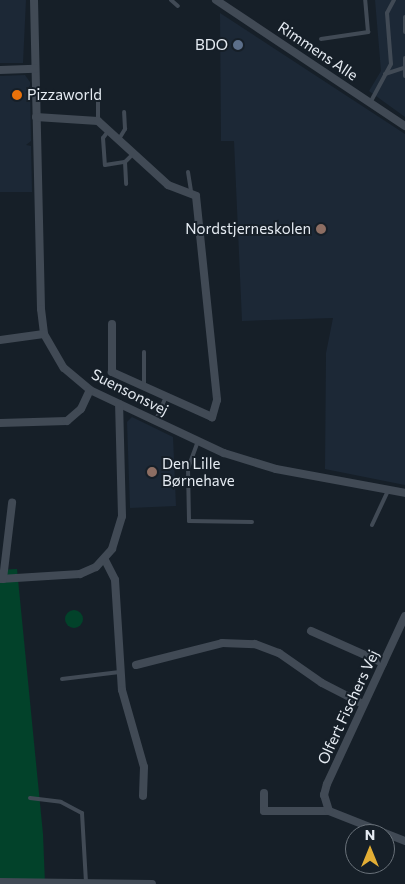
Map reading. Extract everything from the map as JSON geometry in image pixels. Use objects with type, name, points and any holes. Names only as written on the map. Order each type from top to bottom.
[{"type":"street","name":"Suensonsvej","points":[[34,0],[36,117],[44,334],[64,368],[90,390],[198,441],[276,469],[405,493]]},
{"type":"street","name":"Rimmens Alle","points":[[216,0],[405,126]]},
{"type":"street","points":[[0,70],[35,69]]},
{"type":"street","points":[[36,117],[98,121],[168,185],[191,192]]},
{"type":"street","name":"Suensonsvej","points":[[112,324],[112,372],[212,417],[217,400],[198,200],[191,192]]},
{"type":"street","points":[[0,340],[44,334]]},
{"type":"street","points":[[0,423],[67,421],[81,409],[90,390]]},
{"type":"street","points":[[12,503],[1,579],[80,574],[105,560],[117,540],[122,516],[119,404]]},
{"type":"street","points":[[105,560],[116,580],[120,672],[124,706],[144,767],[143,796]]},
{"type":"street","name":"Olfert Fischers Vej","points":[[329,811],[324,795],[327,784],[405,616]]},
{"type":"street","points":[[311,631],[383,663]]},
{"type":"street","points":[[136,665],[222,643],[256,644],[279,653],[322,683],[364,704]]},
{"type":"street","points":[[264,793],[264,811],[329,811],[405,841]]},
{"type":"street","points":[[0,883],[86,882],[152,884]]},
{"type":"lane","points":[[171,0],[178,6]]},
{"type":"lane","points":[[321,39],[368,32],[365,0]]},
{"type":"lane","points":[[370,102],[391,64],[387,13],[394,0]]},
{"type":"lane","points":[[405,17],[405,32]]},
{"type":"lane","points":[[405,58],[403,68],[405,76]]},
{"type":"lane","points":[[385,74],[403,68]]},
{"type":"lane","points":[[98,100],[98,121]]},
{"type":"lane","points":[[119,139],[125,129],[124,112]]},
{"type":"lane","points":[[109,130],[103,138],[105,165],[125,162],[134,153]]},
{"type":"lane","points":[[125,162],[126,184]]},
{"type":"lane","points":[[188,172],[191,192]]},
{"type":"lane","points":[[144,352],[144,387]]},
{"type":"lane","points":[[155,422],[166,397]]},
{"type":"lane","points":[[198,441],[188,468],[190,521],[252,522]]},
{"type":"lane","points":[[372,525],[389,489]]},
{"type":"lane","points":[[62,679],[120,672]]},
{"type":"lane","points":[[30,798],[61,802],[82,813],[86,882]]},
{"type":"shaded area","points":[[0,0],[26,0],[23,63],[0,63]]},
{"type":"shaded area","points":[[375,0],[405,0],[405,117],[369,91],[381,71]]},
{"type":"shaded area","name":"Nordstjerneskolen","points":[[220,13],[405,134],[405,485],[325,469],[326,353],[333,318],[242,321],[234,141],[221,141]]},
{"type":"shaded area","points":[[25,75],[30,82],[31,141],[26,145],[31,146],[32,192],[0,192],[0,76]]},
{"type":"shaded area","name":"Den Lille Børnehave","points":[[132,417],[173,437],[176,506],[130,508],[127,422]]},
{"type":"green space","points":[[17,569],[43,834],[45,884],[0,884],[0,570]]},
{"type":"green space","points":[[74,610],[80,613],[83,619],[80,625],[74,628],[68,625],[65,619],[68,613]]},
{"type":"place","name":"BDO","points":[[238,45]]},
{"type":"place","name":"Pizzaworld","points":[[17,95]]},
{"type":"place","name":"Nordstjerneskolen","points":[[321,229]]},
{"type":"place","name":"Den Lille Børnehave","points":[[152,472]]}]
